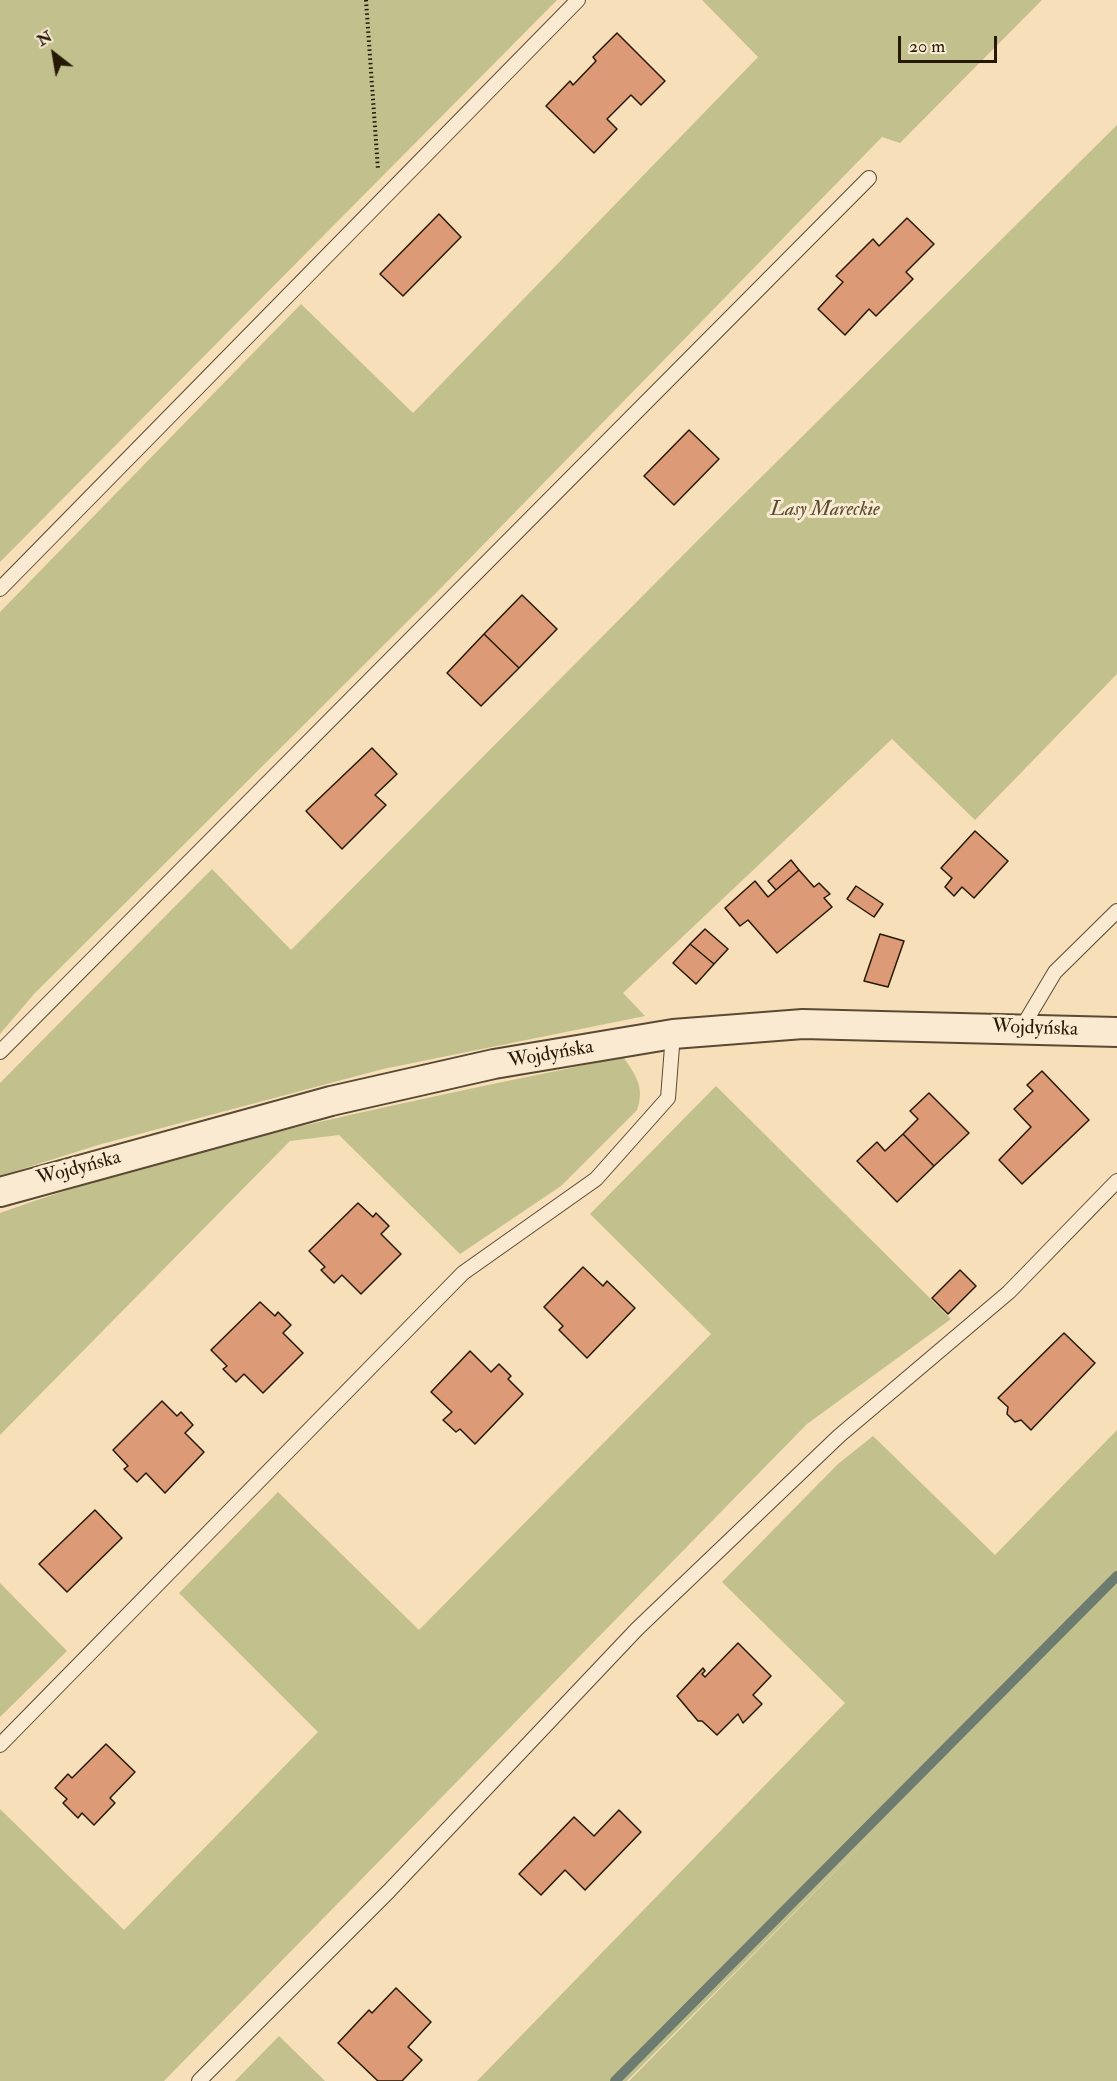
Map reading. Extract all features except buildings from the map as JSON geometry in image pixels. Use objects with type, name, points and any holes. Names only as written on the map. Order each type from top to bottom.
[{"type":"street","name":"Wojdyńska","points":[[0,1192],[331,1101],[494,1064],[673,1034],[803,1024],[1117,1032]]},
{"type":"lane","points":[[0,589],[578,0]]},
{"type":"lane","points":[[0,1052],[869,178]]},
{"type":"lane","points":[[1021,1029],[1055,972],[1117,911]]},
{"type":"lane","points":[[0,1745],[464,1273],[596,1179],[668,1098],[673,1034]]},
{"type":"lane","points":[[199,2081],[388,1891],[637,1629],[839,1436],[1009,1292],[1117,1181]]},
{"type":"path","points":[[366,0],[381,201]]},
{"type":"green space","points":[[0,0],[557,0],[0,562]]},
{"type":"green space","points":[[702,0],[1042,0],[900,143],[882,137],[436,593],[34,994],[0,1034],[0,612],[301,304],[413,413],[758,57]]},
{"type":"green space","name":"Lasy Mareckie","points":[[1117,125],[1117,674],[975,820],[892,739],[623,993],[645,1016],[383,1069],[98,1145],[0,1176],[0,1083],[212,869],[291,950],[724,514]]},
{"type":"green space","points":[[623,1057],[640,1088],[637,1110],[561,1186],[460,1254],[339,1135],[290,1141],[0,1435],[0,1213],[153,1164],[308,1124]]},
{"type":"green space","points":[[716,1086],[951,1319],[807,1424],[164,2081],[0,2081],[0,1809],[124,1930],[318,1732],[179,1593],[278,1492],[419,1630],[711,1334],[590,1214]]},
{"type":"green space","points":[[1117,1430],[1117,2081],[629,2081],[894,1812],[627,2081],[477,2081],[845,1703],[722,1582],[838,1464],[873,1436],[995,1555]]},
{"type":"green space","points":[[0,1583],[67,1651],[0,1717]]},
{"type":"green space","points":[[279,2036],[325,2081],[235,2081]]},
{"type":"waterway","points":[[615,2081],[1117,1576]]}]
